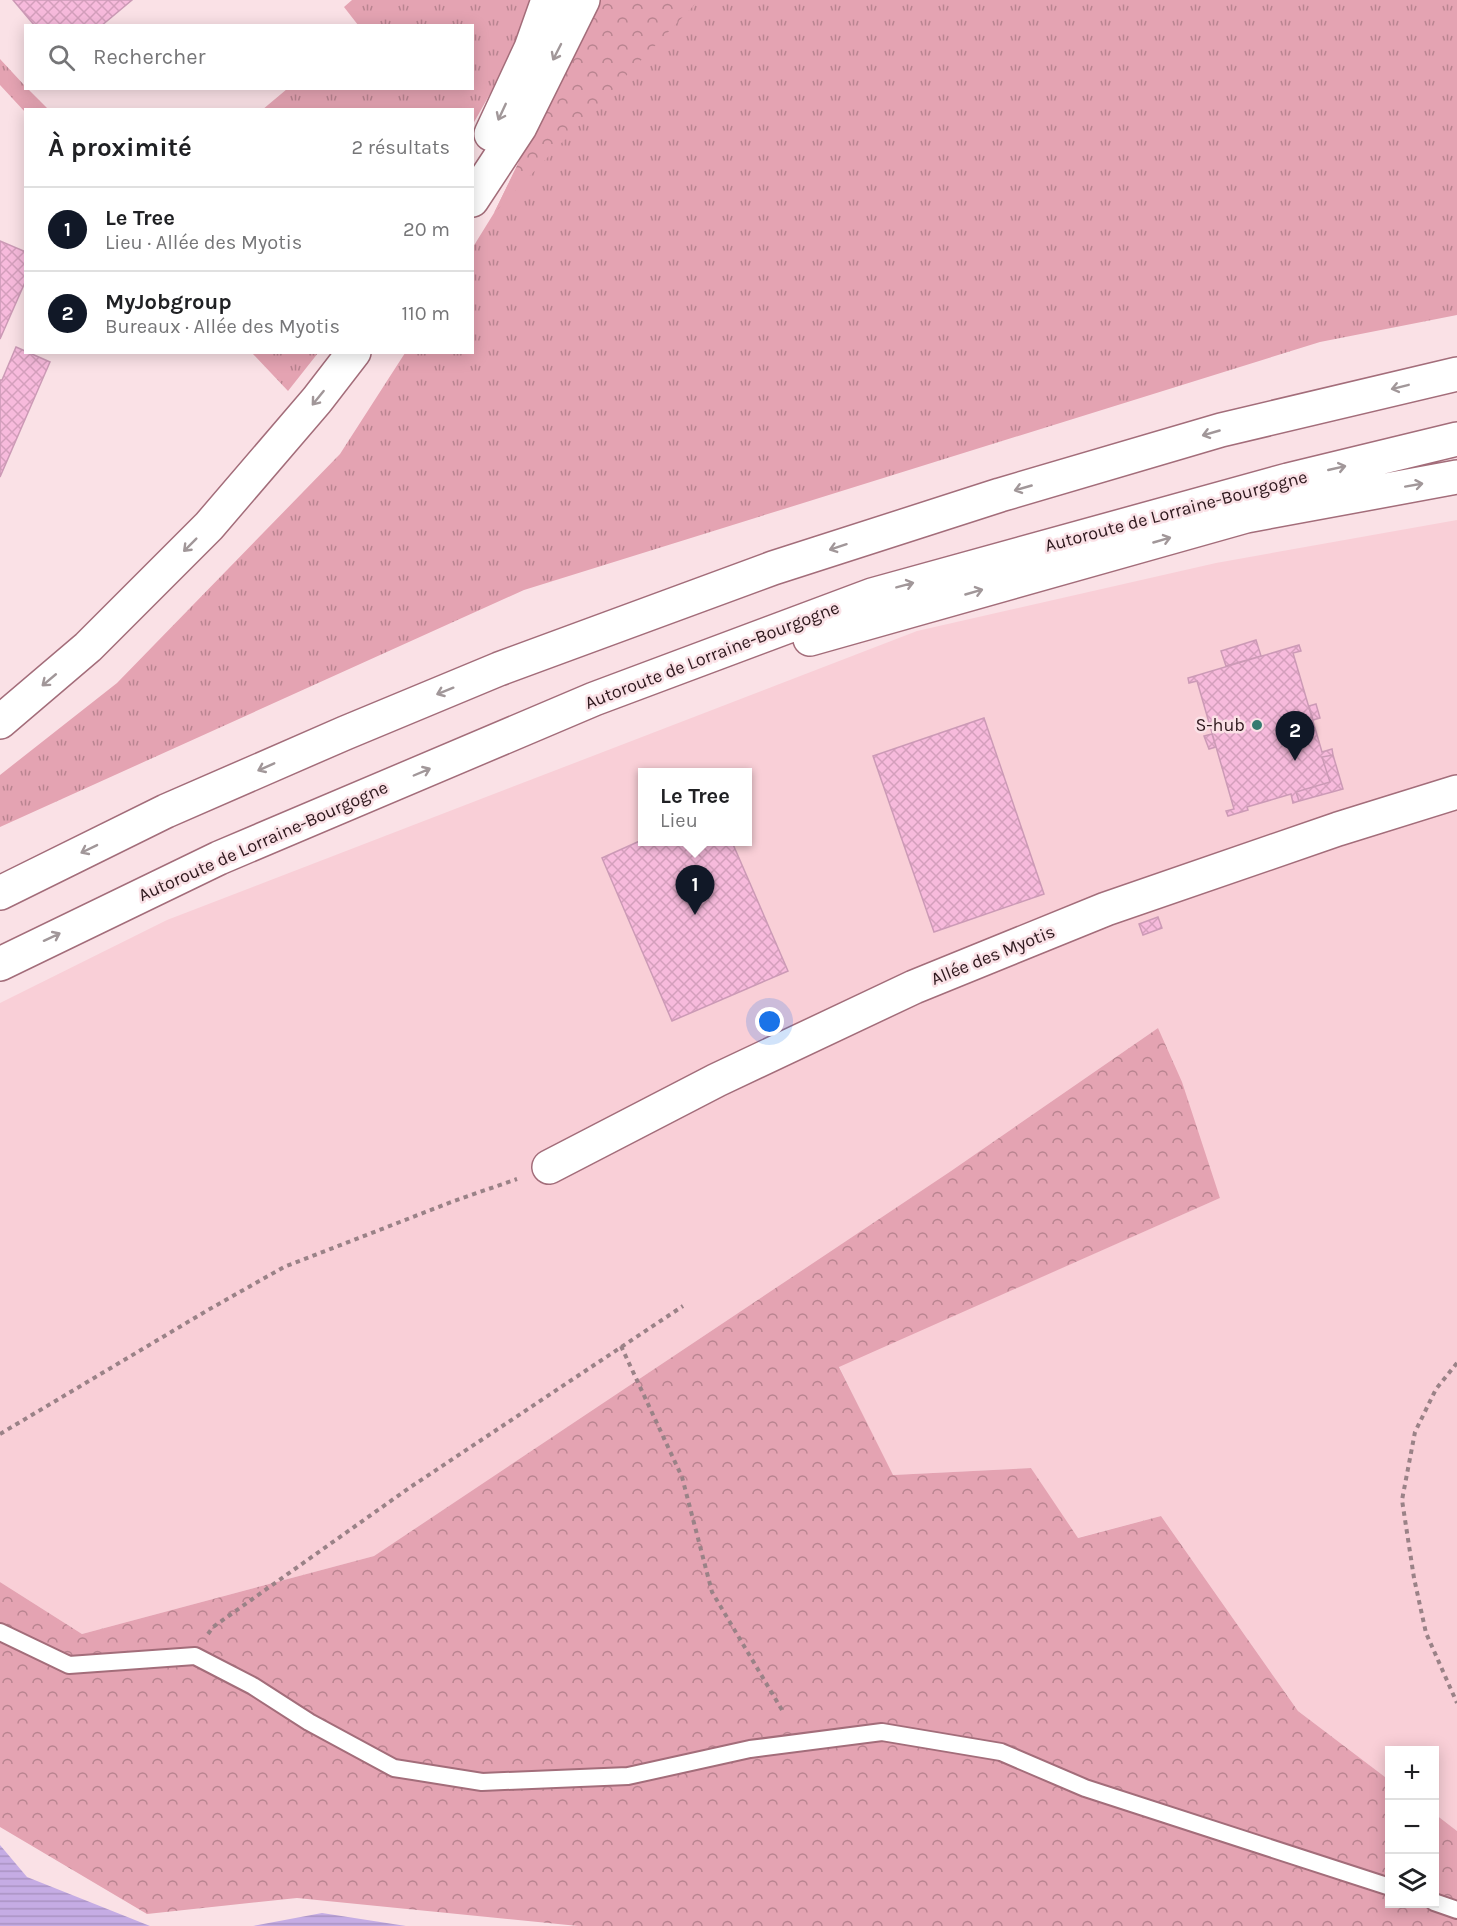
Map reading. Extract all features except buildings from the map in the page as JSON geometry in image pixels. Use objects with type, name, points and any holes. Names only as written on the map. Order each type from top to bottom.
[{"type":"main road","points":[[474,164],[501,117],[531,48],[548,0]]},
{"type":"main road","points":[[474,197],[520,128],[583,0]]},
{"type":"main road","points":[[0,722],[88,647],[209,526],[317,400],[352,354]]},
{"type":"main road","points":[[0,893],[166,811],[345,733],[500,669],[773,568],[1000,495],[1221,430],[1457,374]]},
{"type":"main road","name":"Autoroute de Lorraine-Bourgogne","points":[[0,964],[219,858],[594,699],[872,595],[1288,480],[1457,439]]},
{"type":"main road","points":[[594,699],[1246,516],[1457,477]]},
{"type":"main road","name":"Allée des Myotis","points":[[549,1167],[717,1080],[914,987],[1106,909],[1338,829],[1457,792]]},
{"type":"lane","points":[[0,1632],[69,1665],[195,1656],[252,1686],[309,1722],[394,1768],[482,1782],[628,1776],[750,1749],[882,1732],[1001,1752],[1085,1788],[1385,1886]]},
{"type":"lane","points":[[1439,1904],[1457,1910]]},
{"type":"path","points":[[0,1434],[208,1310],[285,1267],[454,1201],[549,1167]]},
{"type":"path","points":[[195,1656],[213,1627],[409,1488],[683,1306]]},
{"type":"path","points":[[621,1346],[682,1477],[712,1592],[782,1710]]},
{"type":"path","points":[[1457,1363],[1436,1389],[1415,1432],[1402,1500],[1414,1578],[1426,1633],[1457,1703]]},
{"type":"shaded area","points":[[1457,520],[1457,1831],[1439,1817],[1439,1746],[1385,1746],[1385,1777],[1298,1711],[1161,1516],[1077,1538],[1031,1468],[892,1475],[839,1366],[1220,1198],[1158,1028],[951,1171],[374,1556],[82,1634],[0,1582],[0,1003],[167,920],[917,631],[1216,563]]},
{"type":"shaded area","points":[[0,1845],[27,1877],[150,1926],[0,1926]]},
{"type":"shaded area","points":[[322,1913],[406,1926],[253,1926]]},
{"type":"green space","points":[[352,0],[531,0],[526,30],[474,122],[474,108],[264,108],[286,90],[474,90],[474,24],[357,24],[344,7]]},
{"type":"green space","points":[[598,0],[1457,0],[1457,315],[1320,342],[524,590],[0,827],[0,775],[117,683],[340,454],[404,354],[474,354],[474,245],[494,213]]},
{"type":"green space","points":[[598,0],[699,0],[494,213]]},
{"type":"green space","points":[[0,59],[24,85],[24,90],[29,90],[47,108],[24,108],[24,111],[0,85]]},
{"type":"green space","points":[[253,354],[317,354],[288,391]]},
{"type":"green space","points":[[1158,1028],[1182,1082],[1220,1198],[839,1367],[893,1475],[1031,1468],[1078,1538],[1161,1516],[1298,1711],[1385,1777],[1385,1908],[1439,1908],[1439,1817],[1457,1831],[1457,1926],[578,1926],[297,1898],[147,1914],[0,1827],[0,1582],[82,1634],[374,1556],[951,1171]]},
{"type":"place","name":"S-hub","points":[[1257,725]]},
{"type":"place","name":"MyJobgroup","points":[[1295,761]]},
{"type":"place","name":"Le Tree","points":[[695,915]]}]
